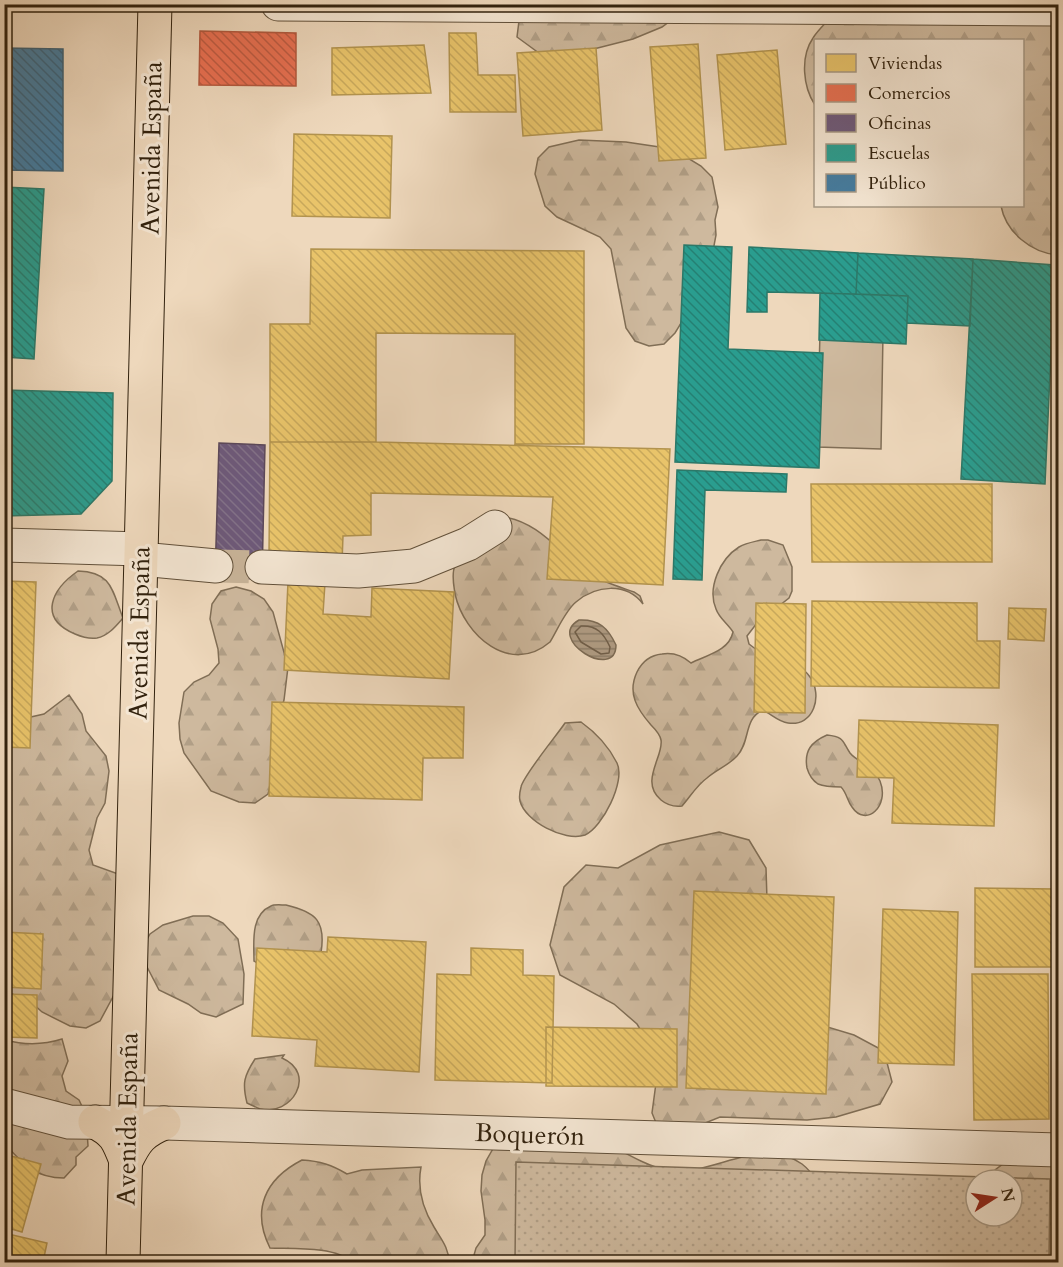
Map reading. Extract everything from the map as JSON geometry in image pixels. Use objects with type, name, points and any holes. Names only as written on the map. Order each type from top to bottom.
[{"type":"main road","name":"Avenida España","points":[[123,1263],[126,1161],[111,1123],[141,554],[155,4]]},
{"type":"main road","points":[[126,1161],[142,1133],[164,1123]]},
{"type":"street","points":[[278,4],[1059,9]]},
{"type":"street","points":[[262,567],[358,571],[414,566],[468,544],[495,527]]},
{"type":"street","points":[[4,545],[141,554],[216,566]]},
{"type":"street","name":"Boquerón","points":[[4,1105],[69,1122],[1059,1150]]},
{"type":"green space","points":[[521,5],[686,9],[662,27],[633,39],[574,54],[543,56],[517,37]]},
{"type":"green space","points":[[1058,5],[1058,255],[1038,250],[1021,240],[1008,224],[1001,207],[1024,207],[1024,39],[814,39],[814,103],[806,81],[806,54],[817,32],[832,16]]},
{"type":"green space","points":[[579,140],[626,142],[673,149],[701,166],[712,177],[718,207],[713,251],[683,320],[664,344],[649,346],[635,341],[626,328],[611,249],[600,237],[557,217],[545,206],[535,174],[538,158],[549,147]]},
{"type":"green space","points":[[820,333],[883,334],[881,449],[817,447]]},
{"type":"green space","points":[[504,517],[529,525],[590,574],[634,592],[640,596],[643,604],[636,597],[620,589],[602,589],[576,602],[565,615],[550,642],[535,651],[520,655],[505,653],[491,646],[478,636],[460,609],[455,594],[453,573],[455,566],[463,556]]},
{"type":"green space","points":[[761,540],[783,545],[792,567],[792,591],[789,598],[757,623],[747,636],[749,644],[761,652],[790,662],[806,672],[816,692],[814,708],[810,715],[797,723],[781,721],[763,710],[757,714],[752,719],[744,744],[737,756],[703,781],[682,806],[673,806],[661,800],[652,785],[661,740],[638,707],[633,694],[634,680],[641,665],[654,656],[674,654],[691,663],[716,652],[727,644],[733,632],[716,609],[714,583],[721,566],[732,552],[744,544]]},
{"type":"green space","points":[[78,571],[98,575],[109,584],[123,618],[112,630],[101,637],[89,638],[75,634],[63,627],[52,612],[52,603],[61,586]]},
{"type":"green space","points":[[236,587],[251,591],[264,599],[273,612],[288,667],[284,700],[274,732],[272,779],[268,794],[255,803],[239,802],[211,791],[184,753],[180,739],[179,723],[184,692],[194,682],[209,675],[219,663],[218,649],[210,619],[212,604],[221,591]]},
{"type":"green space","points":[[69,695],[82,714],[86,731],[106,756],[109,771],[105,803],[97,818],[89,850],[93,865],[121,875],[115,993],[100,1021],[86,1028],[70,1026],[42,1012],[31,1002],[5,991],[4,725],[44,714]]},
{"type":"green space","points":[[581,722],[606,746],[614,757],[619,771],[615,792],[605,814],[592,831],[576,836],[557,833],[537,822],[523,808],[520,796],[523,782],[565,723]]},
{"type":"green space","points":[[827,735],[840,738],[853,756],[870,767],[877,775],[882,790],[882,799],[870,815],[858,813],[850,805],[841,787],[818,784],[810,775],[806,762],[808,752],[813,744]]},
{"type":"green space","points":[[719,832],[749,840],[766,868],[767,900],[824,1026],[854,1035],[884,1051],[892,1082],[880,1104],[836,1117],[807,1120],[720,1117],[663,1140],[652,1113],[656,1083],[654,1052],[637,1024],[614,1004],[560,975],[550,945],[564,887],[586,865],[618,868],[660,845]]},
{"type":"green space","points":[[286,905],[305,911],[317,920],[322,933],[321,953],[267,969],[254,961],[256,923],[264,910],[271,906]]},
{"type":"green space","points":[[193,916],[209,916],[223,923],[238,939],[244,974],[243,1004],[216,1017],[201,1013],[159,990],[145,963],[142,948],[150,934],[163,925]]},
{"type":"green space","points":[[62,1039],[68,1061],[62,1076],[66,1091],[79,1100],[86,1115],[88,1146],[76,1157],[76,1165],[64,1178],[45,1176],[30,1169],[5,1144],[5,1040],[34,1044]]},
{"type":"green space","points":[[284,1055],[282,1058],[293,1065],[298,1074],[299,1083],[290,1101],[282,1107],[271,1110],[260,1109],[247,1103],[245,1080],[255,1059]]},
{"type":"green space","points":[[595,1137],[640,1160],[667,1170],[684,1171],[769,1153],[786,1156],[802,1164],[823,1188],[802,1262],[472,1262],[476,1248],[485,1235],[482,1175],[486,1161],[494,1147]]},
{"type":"green space","points":[[1058,1150],[1058,1256],[1042,1256],[1021,1228],[1024,1228],[1024,1168],[998,1168],[1020,1151]]},
{"type":"green space","points":[[302,1160],[326,1164],[347,1174],[362,1170],[421,1167],[420,1190],[424,1206],[446,1248],[449,1262],[351,1262],[335,1253],[324,1251],[270,1248],[262,1221],[265,1197],[279,1176]]},
{"type":"green space","points":[[516,1162],[964,1176],[964,1228],[1024,1228],[1024,1178],[1050,1179],[1049,1262],[515,1262]]},
{"type":"water","points":[[579,620],[592,621],[606,629],[616,645],[613,655],[605,659],[595,658],[585,654],[576,646],[570,637],[571,628]]},
{"type":"building: Viviendas","points":[[449,33],[476,33],[478,75],[515,75],[516,112],[450,112]]},
{"type":"building: Viviendas","points":[[698,44],[706,158],[659,161],[650,47]]},
{"type":"building: Viviendas","points":[[424,45],[431,93],[332,95],[332,48]]},
{"type":"building: Viviendas","points":[[596,48],[602,130],[523,136],[517,53]]},
{"type":"building: Viviendas","points":[[777,50],[786,144],[725,150],[717,55]]},
{"type":"building: Viviendas","points":[[294,134],[392,136],[390,218],[292,216]]},
{"type":"building: Viviendas","points":[[311,249],[584,251],[584,444],[515,444],[515,334],[376,333],[376,442],[270,442],[270,324],[310,324]]},
{"type":"building: Viviendas","points":[[270,442],[376,442],[670,449],[663,585],[547,579],[553,497],[371,493],[371,535],[343,536],[342,563],[269,555]]},
{"type":"building: Viviendas","points":[[811,484],[992,484],[992,562],[812,562]]},
{"type":"building: Viviendas","points":[[4,581],[36,582],[30,748],[4,747]]},
{"type":"building: Viviendas","points":[[288,582],[325,583],[323,614],[371,617],[372,588],[454,592],[449,679],[284,670]]},
{"type":"building: Viviendas","points":[[812,601],[977,603],[977,641],[1000,641],[999,688],[811,686]]},
{"type":"building: Viviendas","points":[[756,603],[806,604],[805,713],[754,712]]},
{"type":"building: Viviendas","points":[[1009,608],[1046,609],[1044,641],[1008,639]]},
{"type":"building: Viviendas","points":[[272,702],[464,707],[463,758],[423,758],[422,800],[269,796]]},
{"type":"building: Viviendas","points":[[859,720],[998,725],[994,826],[892,823],[894,778],[857,777]]},
{"type":"building: Viviendas","points":[[975,888],[1055,889],[1055,967],[975,967]]},
{"type":"building: Viviendas","points":[[694,891],[834,897],[826,1094],[686,1088]]},
{"type":"building: Viviendas","points":[[883,909],[958,912],[954,1065],[878,1063]]},
{"type":"building: Viviendas","points":[[4,932],[43,934],[41,989],[4,987]]},
{"type":"building: Viviendas","points":[[328,937],[426,942],[419,1072],[315,1066],[317,1040],[252,1036],[257,948],[327,952]]},
{"type":"building: Viviendas","points":[[471,948],[523,950],[523,975],[554,976],[552,1083],[435,1080],[437,974],[471,975]]},
{"type":"building: Viviendas","points":[[972,974],[1048,974],[1049,1119],[974,1120]]},
{"type":"building: Viviendas","points":[[4,994],[37,995],[37,1038],[4,1037]]},
{"type":"building: Viviendas","points":[[546,1027],[677,1029],[677,1087],[546,1086]]},
{"type":"building: Viviendas","points":[[4,1154],[41,1164],[22,1232],[4,1227]]},
{"type":"building: Viviendas","points":[[4,1233],[47,1243],[43,1262],[4,1262]]},
{"type":"building: Comercios","points":[[200,31],[296,33],[296,86],[199,85]]},
{"type":"building: Oficinas","points":[[219,443],[265,445],[262,579],[215,578]]},
{"type":"building: Escuelas","points":[[4,187],[44,189],[34,359],[4,357]]},
{"type":"building: Escuelas","points":[[684,245],[732,247],[728,349],[823,353],[819,468],[675,462]]},
{"type":"building: Escuelas","points":[[749,247],[858,253],[856,294],[767,292],[767,312],[747,312]]},
{"type":"building: Escuelas","points":[[858,253],[973,259],[970,326],[907,323],[908,296],[856,294]]},
{"type":"building: Escuelas","points":[[973,259],[1055,265],[1045,484],[961,479]]},
{"type":"building: Escuelas","points":[[820,293],[908,296],[906,344],[819,340]]},
{"type":"building: Escuelas","points":[[4,390],[113,393],[112,481],[81,514],[4,516]]},
{"type":"building: Escuelas","points":[[677,470],[787,474],[786,492],[705,490],[702,580],[673,579]]},
{"type":"building: Público","points":[[4,48],[63,49],[63,171],[4,170]]},
{"type":"tunnel","points":[[216,566],[262,567]]}]
